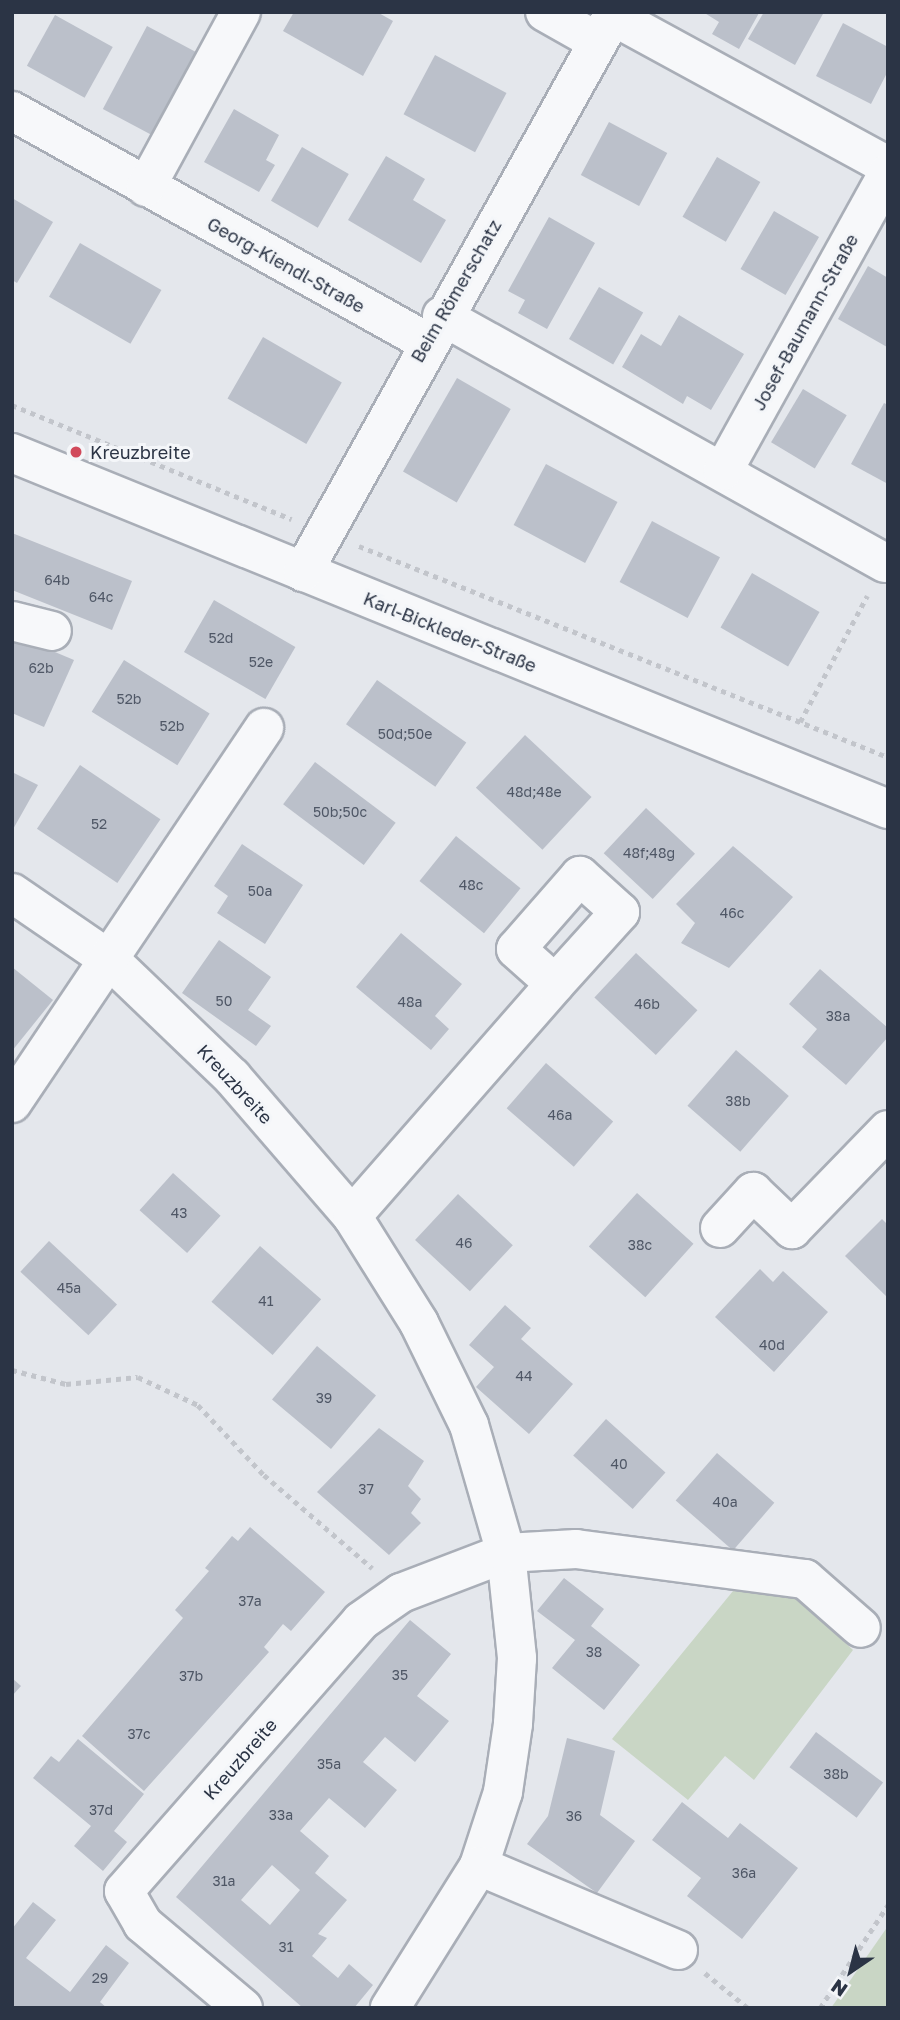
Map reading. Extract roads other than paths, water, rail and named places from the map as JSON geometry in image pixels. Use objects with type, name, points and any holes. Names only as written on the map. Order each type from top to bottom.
[{"type":"street","points":[[146,187],[241,12]]},
{"type":"street","points":[[545,12],[608,24],[888,166]]},
{"type":"street","name":"Beim Römerschatz","points":[[303,572],[321,530],[608,24]]},
{"type":"street","name":"Georg-Kiendl-Straße","points":[[12,111],[146,187],[434,329]]},
{"type":"street","name":"Josef-Baumann-Straße","points":[[723,471],[888,173]]},
{"type":"street","points":[[434,329],[723,471],[886,563]]},
{"type":"street","name":"Karl-Bickleder-Straße","points":[[12,453],[888,809]]},
{"type":"street","points":[[12,621],[52,631]]},
{"type":"street","points":[[12,1102],[264,728]]},
{"type":"street","name":"Kreuzbreite","points":[[12,893],[110,960],[232,1077],[352,1216],[419,1323],[469,1425],[506,1553],[517,1658],[513,1724],[503,1792],[480,1866],[390,2008]]},
{"type":"street","points":[[352,1216],[555,985]]},
{"type":"street","points":[[720,1228],[753,1192],[792,1229],[888,1130]]},
{"type":"street","name":"Kreuzbreite","points":[[243,2008],[143,1924],[124,1891],[361,1621],[401,1593],[506,1553],[576,1549],[805,1579],[860,1629]]},
{"type":"street","points":[[480,1866],[678,1950]]},
{"type":"place","name":"Kreuzbreite","points":[[76,452]]}]
